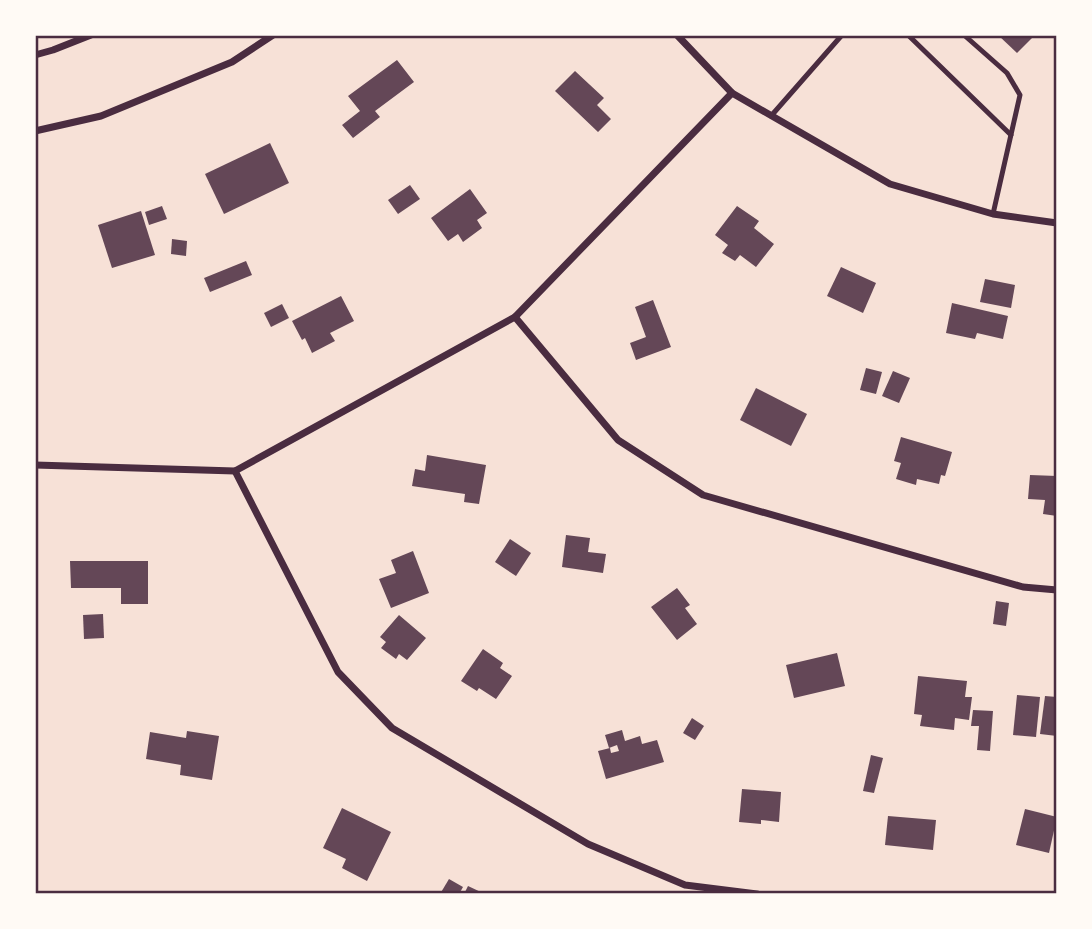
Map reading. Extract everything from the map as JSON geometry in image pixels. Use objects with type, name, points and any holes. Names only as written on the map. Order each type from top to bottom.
[{"type":"street","points":[[35,55],[91,35]]},
{"type":"street","points":[[35,131],[101,116],[232,62],[273,35]]},
{"type":"street","points":[[677,35],[732,93],[890,184],[993,214],[1057,223]]},
{"type":"street","points":[[35,466],[235,471],[515,317],[732,93]]},
{"type":"street","points":[[515,317],[618,440],[703,495],[1023,587],[1057,590]]},
{"type":"street","points":[[235,471],[338,672],[391,728],[588,844],[685,885],[757,894]]},
{"type":"lane","points":[[771,116],[842,35]]},
{"type":"lane","points":[[908,35],[1011,135]]},
{"type":"lane","points":[[964,35],[1007,73],[1020,95],[993,214]]},
{"type":"building","points":[[998,35],[1035,35],[1017,53]]},
{"type":"building","points":[[397,60],[414,82],[375,111],[380,117],[353,138],[342,125],[360,111],[348,96]]},
{"type":"building","points":[[575,71],[604,98],[597,105],[611,119],[598,132],[555,91]]},
{"type":"building","points":[[270,143],[289,183],[224,214],[205,174]]},
{"type":"building","points":[[410,185],[420,199],[398,214],[388,200]]},
{"type":"building","points":[[470,189],[487,213],[477,220],[482,228],[463,242],[458,234],[448,241],[431,218]]},
{"type":"building","points":[[162,206],[167,219],[149,225],[145,212]]},
{"type":"building","points":[[737,206],[759,221],[754,228],[774,244],[756,267],[740,255],[735,261],[722,253],[728,245],[715,235]]},
{"type":"building","points":[[141,211],[155,255],[112,268],[98,225]]},
{"type":"building","points":[[172,239],[187,241],[186,256],[171,254]]},
{"type":"building","points":[[246,261],[252,275],[210,292],[204,278]]},
{"type":"building","points":[[841,267],[876,283],[863,313],[827,296]]},
{"type":"building","points":[[985,279],[1015,285],[1011,308],[980,302]]},
{"type":"building","points":[[341,296],[354,321],[330,333],[335,341],[312,353],[292,321]]},
{"type":"building","points":[[653,300],[671,347],[636,360],[630,343],[646,337],[635,307]]},
{"type":"building","points":[[952,303],[1008,316],[1003,339],[977,333],[975,339],[946,333]]},
{"type":"building","points":[[282,304],[289,318],[271,327],[264,313]]},
{"type":"building","points":[[866,368],[882,372],[876,394],[860,390]]},
{"type":"building","points":[[893,371],[910,378],[899,403],[882,396]]},
{"type":"building","points":[[756,388],[807,414],[791,446],[740,420]]},
{"type":"building","points":[[901,437],[952,452],[945,476],[941,475],[939,484],[917,479],[916,485],[896,479],[901,463],[894,461]]},
{"type":"building","points":[[427,455],[486,465],[479,504],[464,502],[465,494],[412,486],[415,469],[425,471]]},
{"type":"building","points":[[1030,475],[1057,476],[1057,516],[1043,514],[1045,500],[1028,499]]},
{"type":"building","points":[[566,535],[590,538],[588,552],[606,554],[603,573],[562,567]]},
{"type":"building","points":[[510,539],[531,553],[516,576],[495,562]]},
{"type":"building","points":[[413,551],[429,593],[391,608],[379,579],[396,573],[391,560]]},
{"type":"building","points":[[70,561],[148,561],[148,604],[121,604],[121,588],[71,588]]},
{"type":"building","points":[[677,588],[690,605],[685,608],[697,624],[677,640],[651,607]]},
{"type":"building","points":[[996,601],[1009,603],[1006,626],[993,624]]},
{"type":"building","points":[[103,614],[104,638],[84,639],[83,615]]},
{"type":"building","points":[[399,615],[426,638],[407,660],[399,654],[396,659],[381,648],[386,642],[380,637]]},
{"type":"building","points":[[483,649],[503,663],[500,668],[512,676],[496,699],[461,681]]},
{"type":"building","points":[[837,653],[845,686],[794,698],[786,665]]},
{"type":"building","points":[[918,676],[967,681],[965,697],[972,697],[969,720],[955,718],[954,730],[920,726],[922,715],[914,714]]},
{"type":"building","points":[[1017,695],[1040,697],[1036,737],[1013,735]]},
{"type":"building","points":[[1045,696],[1057,697],[1057,736],[1040,734]]},
{"type":"building","points":[[973,710],[993,711],[990,751],[977,750],[979,726],[971,726]]},
{"type":"building","points":[[692,718],[704,726],[695,740],[683,733]]},
{"type":"building","points":[[622,730],[625,741],[640,736],[642,744],[657,740],[664,762],[606,779],[598,751],[610,748],[611,753],[619,751],[617,745],[609,748],[605,735]]},
{"type":"building","points":[[187,731],[219,736],[212,780],[180,775],[181,765],[146,759],[150,732],[186,738]]},
{"type":"building","points":[[871,755],[883,758],[874,793],[863,791]]},
{"type":"building","points":[[742,789],[781,792],[779,822],[739,822]]},
{"type":"building","points":[[342,808],[391,832],[367,881],[342,868],[346,859],[323,848]]},
{"type":"building","points":[[1025,809],[1057,817],[1049,853],[1016,845]]},
{"type":"building","points":[[888,816],[936,820],[933,850],[885,845]]},
{"type":"building","points":[[449,879],[463,887],[459,894],[440,894]]},
{"type":"building","points":[[468,886],[485,894],[464,894]]}]
